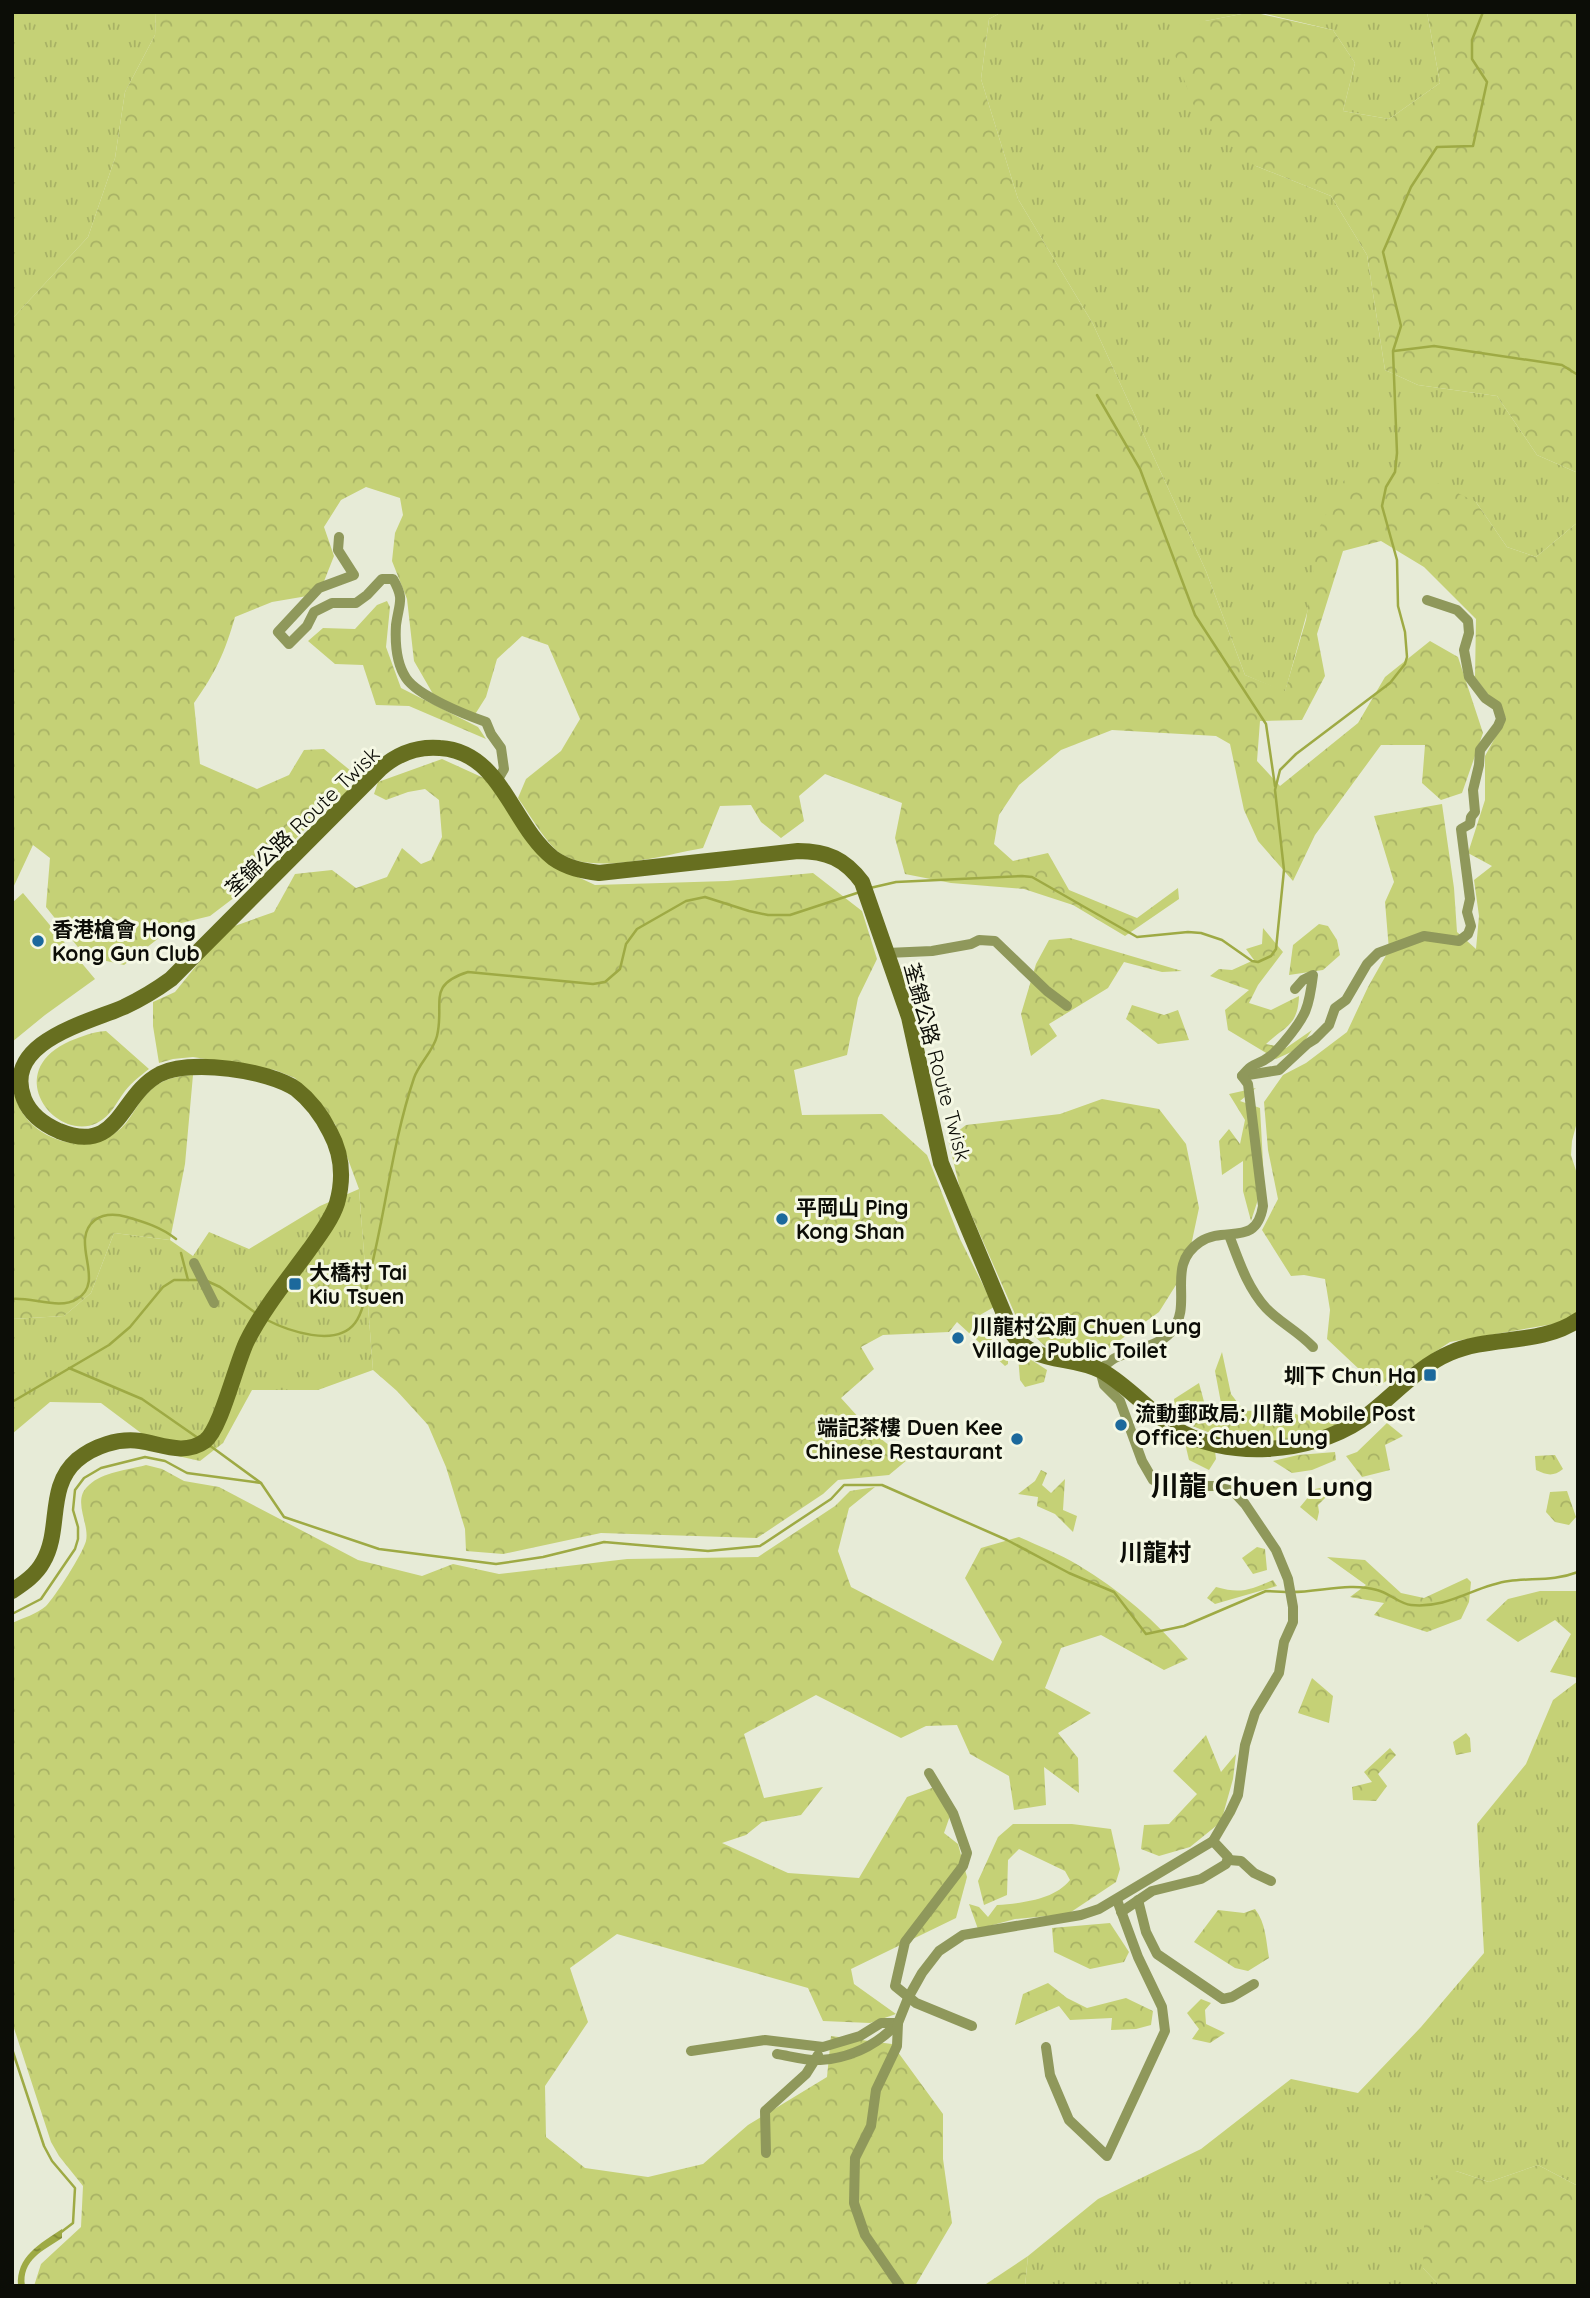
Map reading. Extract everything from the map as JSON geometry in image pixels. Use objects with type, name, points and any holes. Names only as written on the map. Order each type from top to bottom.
[{"type":"main road","name":"荃錦公路 Route Twisk","points":[[12,1591],[35,1573],[46,1558],[57,1494],[66,1473],[76,1460],[90,1450],[118,1441],[139,1441],[176,1449],[192,1447],[211,1434],[218,1425],[246,1342],[321,1233],[336,1205],[341,1181],[341,1164],[336,1143],[328,1128],[308,1100],[288,1085],[267,1077],[234,1070],[182,1068],[159,1075],[146,1084],[110,1128],[91,1136],[75,1136],[49,1126],[31,1112],[21,1088],[24,1064],[41,1043],[133,1002],[171,979],[361,787],[391,760],[419,748],[453,750],[474,759],[497,781],[539,843],[552,857],[579,870],[599,873],[765,853],[812,851],[838,858],[851,868],[862,882],[912,1027],[941,1163],[1009,1328],[1020,1344],[1030,1352],[1074,1361],[1100,1370],[1184,1434],[1220,1447],[1261,1449],[1313,1441],[1350,1427],[1424,1368],[1452,1352],[1473,1345],[1553,1332],[1578,1320]]},
{"type":"street","points":[[339,537],[338,550],[354,575],[319,588],[278,632],[289,644],[307,626],[314,612],[332,603],[356,603],[367,596],[382,579],[393,579],[401,593],[395,647],[405,677],[414,687],[456,711],[486,722],[501,748],[504,769],[497,781]]},
{"type":"street","points":[[1242,1076],[1279,1070],[1315,1039],[1329,1025],[1335,1007],[1346,1000],[1367,964],[1378,953],[1424,936],[1459,941],[1468,934],[1471,926],[1467,912],[1470,899],[1461,829],[1470,824],[1475,812],[1473,790],[1480,750],[1501,719],[1497,706],[1485,698],[1469,677],[1464,650],[1469,633],[1468,621],[1457,610],[1427,600]]},
{"type":"street","points":[[887,953],[932,951],[979,940],[995,941],[1047,991],[1067,1006]]},
{"type":"street","points":[[1242,1076],[1251,1064],[1266,1059],[1275,1052],[1303,1020],[1313,975],[1303,980],[1295,989]]},
{"type":"street","points":[[900,2286],[865,2235],[854,2203],[855,2158],[871,2126],[876,2090],[897,2046],[898,2023],[922,1973],[939,1951],[963,1935],[1081,1915],[1117,1900],[1213,1841],[1238,1795],[1243,1756],[1255,1713],[1279,1673],[1284,1642],[1293,1622],[1293,1607],[1288,1579],[1276,1550],[1233,1491],[1214,1486],[1167,1486],[1153,1480],[1142,1461],[1120,1401],[1104,1385],[1100,1370],[1114,1358],[1153,1343],[1172,1331],[1180,1313],[1182,1262],[1201,1241],[1247,1232],[1261,1219],[1263,1206],[1248,1084],[1242,1076]]},
{"type":"street","points":[[1229,1235],[1253,1293],[1268,1311],[1313,1347]]},
{"type":"street","points":[[194,1264],[214,1303]]},
{"type":"street","points":[[929,1773],[953,1813],[967,1853],[963,1866],[905,1942],[895,1986],[916,2004],[972,2026]]},
{"type":"street","points":[[1213,1841],[1227,1854],[1229,1860]]},
{"type":"street","points":[[1229,1860],[1241,1861],[1254,1873],[1271,1881]]},
{"type":"street","points":[[1121,1912],[1152,1891],[1201,1879],[1229,1860]]},
{"type":"street","points":[[1046,2047],[1050,2076],[1069,2120],[1107,2156],[1165,2031],[1162,2007],[1138,1957],[1117,1900]]},
{"type":"street","points":[[1138,1900],[1151,1945],[1164,1961],[1192,1976],[1223,1999],[1232,1997],[1254,1984]]},
{"type":"street","points":[[691,2051],[765,2040],[823,2047],[860,2036],[881,2023],[898,2023]]},
{"type":"street","points":[[777,2054],[815,2060],[855,2053],[882,2040],[898,2023]]},
{"type":"street","points":[[766,2153],[765,2111],[806,2074],[823,2047]]},
{"type":"green space","points":[[12,12],[156,12],[155,35],[125,92],[115,158],[88,237],[12,319]]},
{"type":"green space","points":[[156,12],[1002,12],[989,19],[981,79],[1018,199],[1093,324],[1206,571],[1245,675],[1285,691],[1306,620],[1320,526],[1344,480],[1417,473],[1476,502],[1507,547],[1536,557],[1578,522],[1578,1118],[1571,1155],[1578,1177],[1578,1312],[1559,1323],[1450,1342],[1406,1371],[1377,1386],[1327,1339],[1330,1310],[1325,1279],[1304,1275],[1291,1276],[1262,1230],[1278,1199],[1268,1150],[1264,1102],[1283,1075],[1306,1063],[1347,1032],[1389,950],[1385,902],[1394,882],[1374,816],[1442,804],[1454,888],[1457,932],[1476,949],[1479,916],[1474,880],[1492,866],[1468,853],[1485,800],[1485,756],[1506,718],[1475,677],[1476,619],[1424,567],[1381,541],[1343,551],[1317,634],[1325,676],[1302,720],[1260,721],[1257,761],[1280,786],[1358,723],[1385,677],[1430,641],[1458,657],[1483,733],[1462,793],[1441,800],[1422,783],[1425,745],[1381,745],[1315,835],[1293,881],[1258,841],[1244,810],[1230,744],[1216,736],[1112,730],[1061,750],[1019,785],[999,815],[994,844],[1013,861],[1048,853],[1069,890],[1137,918],[1178,888],[1179,899],[1125,936],[1073,905],[1024,889],[951,883],[905,874],[895,838],[902,803],[825,774],[799,796],[804,821],[781,838],[761,822],[751,805],[720,806],[703,848],[606,864],[570,858],[556,850],[518,798],[526,779],[561,751],[580,719],[548,645],[522,636],[497,659],[486,697],[474,716],[433,694],[414,661],[407,599],[392,561],[395,533],[403,515],[400,498],[366,487],[341,500],[324,527],[334,556],[319,594],[272,602],[235,617],[219,662],[194,703],[200,764],[257,789],[289,775],[304,750],[324,749],[351,771],[349,790],[306,828],[256,881],[210,916],[177,924],[124,965],[85,956],[46,907],[50,858],[33,845],[12,890],[12,319],[88,237],[115,158],[125,92],[155,35]]},
{"type":"green space","points":[[1002,12],[1252,12],[1205,21],[1256,166],[1331,196],[1367,255],[1385,370],[1418,385],[1497,396],[1537,455],[1578,473],[1578,522],[1536,557],[1507,547],[1476,502],[1344,480],[1285,692],[1245,675],[1206,571],[1093,324],[1018,199],[981,79],[989,19]]},
{"type":"green space","points":[[1252,12],[1333,30],[1355,63],[1343,111],[1389,119],[1440,83],[1427,12],[1578,12],[1578,473],[1537,455],[1497,396],[1418,385],[1385,370],[1367,255],[1331,196],[1256,166],[1194,106],[1170,42],[1205,21]]},
{"type":"green space","points":[[1257,12],[1427,12],[1440,83],[1389,119],[1343,111],[1355,63],[1333,30]]},
{"type":"green space","points":[[387,601],[390,607],[386,647],[401,688],[478,727],[486,739],[409,706],[376,705],[363,665],[335,664],[308,641],[323,628],[355,629],[377,605]]},
{"type":"green space","points":[[442,759],[486,779],[548,863],[595,885],[727,881],[813,873],[862,911],[877,959],[858,998],[847,1055],[794,1070],[802,1115],[882,1114],[927,1155],[960,1239],[994,1307],[980,1315],[997,1350],[1008,1358],[1008,1364],[1005,1366],[957,1322],[949,1332],[883,1335],[861,1347],[874,1369],[841,1398],[869,1429],[907,1460],[889,1475],[838,1480],[823,1494],[757,1538],[601,1533],[503,1554],[466,1551],[465,1529],[446,1467],[428,1425],[397,1391],[373,1370],[359,1189],[335,1124],[295,1078],[275,1070],[193,1057],[159,1063],[153,1026],[153,1002],[175,992],[226,929],[274,912],[295,874],[332,870],[356,888],[387,877],[402,848],[421,864],[431,860],[442,837],[439,800],[425,789],[386,800],[374,794],[378,782]]},
{"type":"green space","name":"香港槍會 Hong Kong Gun Club","points":[[23,893],[95,979],[12,1042],[12,903]]},
{"type":"green space","points":[[1319,924],[1328,926],[1337,940],[1340,955],[1323,970],[1289,975],[1293,945]]},
{"type":"green space","points":[[1263,928],[1283,952],[1258,985],[1249,1003],[1271,1010],[1299,996],[1293,1020],[1266,1044],[1286,1048],[1312,1030],[1300,1048],[1276,1059],[1228,1030],[1225,1010],[1249,990],[1210,976],[1219,969],[1232,970],[1254,960],[1246,949],[1262,944]]},
{"type":"green space","points":[[1070,938],[1182,971],[1162,972],[1124,962],[1108,988],[1049,1024],[1057,1036],[1031,1056],[1021,1014],[1036,964],[1049,940]]},
{"type":"green space","points":[[1132,1005],[1164,1015],[1178,1010],[1189,1040],[1158,1044],[1126,1019]]},
{"type":"green space","points":[[106,1031],[149,1069],[130,1085],[102,1120],[81,1126],[66,1123],[52,1114],[42,1101],[37,1086],[39,1070],[49,1054],[70,1041]]},
{"type":"green space","points":[[193,1075],[185,1164],[170,1240],[114,1233],[91,1293],[64,1316],[12,1319],[12,1077],[20,1108],[35,1127],[52,1138],[86,1144],[97,1142],[117,1132],[145,1096],[162,1082]]},
{"type":"green space","points":[[1256,1088],[1240,1101],[1260,1108],[1264,1181],[1251,1221],[1243,1191],[1243,1161],[1222,1175],[1219,1141],[1229,1129],[1240,1144],[1245,1120],[1229,1094]]},
{"type":"green space","points":[[1102,1099],[1159,1109],[1186,1144],[1199,1208],[1186,1269],[1159,1312],[1109,1348],[1047,1348],[1018,1321],[960,1189],[948,1139],[966,1125],[1060,1114]]},
{"type":"green space","points":[[359,1189],[373,1370],[318,1390],[252,1390],[223,1443],[200,1461],[169,1454],[101,1403],[50,1402],[12,1434],[12,1319],[64,1316],[91,1293],[114,1233],[170,1240],[193,1256],[209,1232],[249,1249],[320,1206]]},
{"type":"green space","points":[[1222,1352],[1231,1394],[1244,1411],[1287,1410],[1305,1418],[1338,1406],[1345,1421],[1299,1438],[1265,1442],[1217,1435],[1176,1419],[1174,1399],[1199,1383],[1206,1409],[1221,1403],[1215,1371]]},
{"type":"green space","points":[[1018,1356],[1030,1359],[1047,1370],[1044,1382],[1025,1387],[1020,1380]]},
{"type":"green space","points":[[1387,1423],[1403,1436],[1385,1445],[1390,1470],[1362,1477],[1346,1456],[1357,1452]]},
{"type":"green space","points":[[1185,1443],[1215,1451],[1216,1459],[1209,1470],[1189,1460]]},
{"type":"green space","points":[[1335,1452],[1336,1460],[1312,1470],[1292,1473],[1273,1461],[1298,1455]]},
{"type":"green space","points":[[1555,1455],[1563,1469],[1550,1474],[1536,1470],[1535,1456]]},
{"type":"green space","points":[[146,1465],[162,1469],[184,1481],[219,1487],[358,1560],[422,1576],[453,1564],[499,1574],[627,1559],[758,1557],[835,1506],[850,1491],[875,1487],[849,1508],[838,1551],[851,1587],[993,1661],[1002,1642],[965,1578],[981,1548],[1019,1537],[1071,1561],[1109,1585],[1176,1645],[1188,1659],[1164,1670],[1101,1635],[1061,1648],[1045,1688],[1091,1713],[1058,1733],[1078,1758],[1079,1793],[1044,1767],[1046,1805],[1014,1810],[1009,1776],[970,1754],[957,1725],[926,1726],[901,1738],[816,1695],[744,1734],[764,1798],[823,1787],[801,1815],[762,1822],[746,1835],[722,1843],[788,1873],[859,1878],[907,1797],[940,1785],[952,1810],[944,1833],[958,1844],[967,1877],[956,1918],[851,1969],[854,1984],[896,2014],[870,2023],[823,2021],[808,1988],[617,1934],[570,1968],[588,2022],[545,2086],[546,2137],[585,2168],[648,2177],[703,2164],[748,2125],[827,2077],[831,2036],[892,2044],[943,2114],[943,2159],[952,2223],[915,2286],[34,2286],[41,2264],[81,2227],[83,2186],[51,2142],[12,2022],[12,1623],[46,1606],[80,1555],[87,1534],[81,1505],[84,1491],[89,1485],[101,1477]]},
{"type":"green space","points":[[1041,1470],[1047,1473],[1042,1485],[1051,1493],[1065,1479],[1063,1510],[1077,1516],[1073,1532],[1055,1514],[1037,1506],[1038,1497],[1018,1494],[1035,1481]]},
{"type":"green space","points":[[1355,1480],[1356,1488],[1328,1495],[1318,1505],[1317,1521],[1300,1507],[1315,1489]]},
{"type":"green space","points":[[1567,1491],[1576,1517],[1569,1525],[1555,1522],[1546,1512],[1550,1492]]},
{"type":"green space","points":[[1257,1547],[1265,1549],[1267,1570],[1253,1574],[1242,1558]]},
{"type":"green space","points":[[1327,1557],[1365,1560],[1401,1593],[1424,1598],[1467,1578],[1471,1582],[1469,1602],[1461,1619],[1427,1632],[1374,1615],[1384,1603],[1350,1597],[1366,1585]]},
{"type":"green space","points":[[1273,1580],[1277,1586],[1215,1604],[1207,1598],[1216,1587],[1245,1590]]},
{"type":"green space","points":[[1540,1591],[1578,1591],[1578,1678],[1550,1672],[1571,1634],[1555,1620],[1518,1642],[1486,1620],[1508,1599]]},
{"type":"green space","points":[[1312,1678],[1333,1696],[1329,1723],[1298,1713]]},
{"type":"green space","points":[[1578,1681],[1578,2186],[1538,2165],[1489,2182],[1456,2171],[1423,2268],[1440,2286],[1025,2286],[1028,2256],[1098,2199],[1201,2149],[1291,2079],[1358,2093],[1421,2027],[1484,1953],[1477,1824],[1526,1764],[1553,1700]]},
{"type":"green space","points":[[1466,1733],[1470,1738],[1471,1752],[1456,1755],[1453,1742]]},
{"type":"green space","points":[[1206,1735],[1221,1772],[1236,1754],[1233,1779],[1221,1822],[1190,1847],[1159,1856],[1141,1849],[1144,1825],[1169,1824],[1197,1794],[1173,1771]]},
{"type":"green space","points":[[1390,1748],[1396,1755],[1378,1774],[1387,1786],[1376,1801],[1353,1800],[1352,1787],[1372,1782],[1364,1772]]},
{"type":"green space","points":[[1013,1824],[1072,1824],[1111,1829],[1120,1869],[1116,1882],[1068,1914],[1015,1919],[978,1929],[969,1904],[979,1907],[988,1917],[997,1905],[1046,1896],[1070,1880],[1065,1871],[1019,1849],[1008,1860],[1007,1895],[984,1905],[978,1881],[998,1837]]},
{"type":"green space","points":[[1255,1909],[1263,1926],[1269,1958],[1248,1971],[1235,1968],[1194,1942],[1218,1910],[1244,1913]]},
{"type":"green space","points":[[1110,1923],[1129,1952],[1124,1962],[1090,1969],[1054,1952],[1052,1928]]},
{"type":"green space","points":[[1048,1983],[1067,1998],[1087,2008],[1126,1998],[1153,2011],[1151,2025],[1136,2029],[1111,2030],[1112,2018],[1070,2020],[1059,2006],[1015,2025],[1023,1994]]},
{"type":"green space","points":[[1201,1999],[1211,2003],[1205,2010],[1206,2024],[1225,2033],[1210,2043],[1192,2039],[1199,2029],[1187,2013]]},
{"type":"green space","points":[[1538,2165],[1578,2186],[1578,2286],[1440,2286],[1423,2268],[1425,2183],[1456,2171],[1489,2182]]},
{"type":"green space","points":[[1028,2256],[1025,2286],[983,2286]]},
{"type":"water","points":[[62,2229],[62,2238],[30,2263],[25,2286],[18,2286],[18,2276],[25,2259]]},
{"type":"waterway","points":[[870,888],[896,882],[1032,877],[1137,937],[1201,933],[1222,940],[1252,961],[1258,962],[1271,956],[1276,949],[1284,870],[1275,790],[1280,770],[1296,754],[1390,683],[1405,664],[1407,657],[1405,632],[1398,606],[1397,560],[1382,506],[1386,487],[1395,472],[1397,453],[1393,351],[1401,326],[1383,252],[1411,187],[1437,147],[1473,146],[1487,82],[1472,59],[1472,40],[1483,12]]},
{"type":"waterway","points":[[1394,351],[1434,346],[1562,365],[1578,375]]},
{"type":"waterway","points":[[1097,395],[1140,469],[1195,615],[1266,724],[1275,786]]},
{"type":"waterway","points":[[265,1319],[299,1332],[324,1336],[347,1330],[361,1313],[406,1103],[416,1073],[437,1036],[442,989],[455,977],[468,972],[593,984],[605,982],[620,969],[626,944],[637,929],[686,901],[705,897],[749,911],[768,915],[790,915],[860,892]]},
{"type":"waterway","points":[[12,1299],[54,1303],[77,1299],[89,1282],[85,1249],[88,1229],[95,1220],[103,1216],[119,1215],[140,1221],[176,1239]]},
{"type":"waterway","points":[[181,1253],[188,1280]]},
{"type":"waterway","points":[[12,1402],[109,1345],[130,1327],[163,1287],[174,1280],[197,1280]]},
{"type":"waterway","points":[[207,1281],[220,1287],[257,1314]]},
{"type":"waterway","points":[[69,1368],[142,1399],[198,1438]]},
{"type":"waterway","points":[[209,1445],[261,1483],[284,1517],[379,1549],[496,1564],[543,1557],[604,1542],[708,1551],[760,1546],[831,1499],[844,1485],[882,1485],[1007,1540],[1069,1573],[1114,1592],[1146,1634],[1184,1626],[1266,1591],[1286,1592]]},
{"type":"waterway","points":[[12,1614],[41,1599],[75,1549],[78,1539],[73,1510],[75,1490],[84,1478],[101,1468],[145,1457],[165,1461],[187,1473],[261,1483]]},
{"type":"waterway","points":[[1292,1592],[1346,1587],[1367,1588],[1381,1591],[1407,1604],[1425,1605],[1438,1604],[1497,1583],[1552,1578],[1578,1572]]},
{"type":"waterway","points":[[12,2049],[44,2146],[52,2161],[75,2188],[73,2223],[60,2233]]},
{"type":"place","name":"香港槍會 Hong Kong Gun Club","points":[[38,941]]},
{"type":"place","name":"平岡山 Ping Kong Shan","points":[[782,1219]]},
{"type":"place","name":"大橋村 Tai Kiu Tsuen","points":[[295,1284]]},
{"type":"place","name":"川龍村公廁 Chuen Lung Village Public Toilet","points":[[958,1338]]},
{"type":"place","name":"圳下 Chun Ha","points":[[1430,1375]]},
{"type":"place","name":"流動郵政局: 川龍 Mobile Post Office: Chuen Lung","points":[[1121,1425]]},
{"type":"place","name":"端記茶樓 Duen Kee Chinese Restaurant","points":[[1017,1439]]},
{"type":"district","name":"川龍 Chuen Lung","points":[[1262,1485]]},
{"type":"district","name":"川龍村","points":[[1155,1552]]}]
